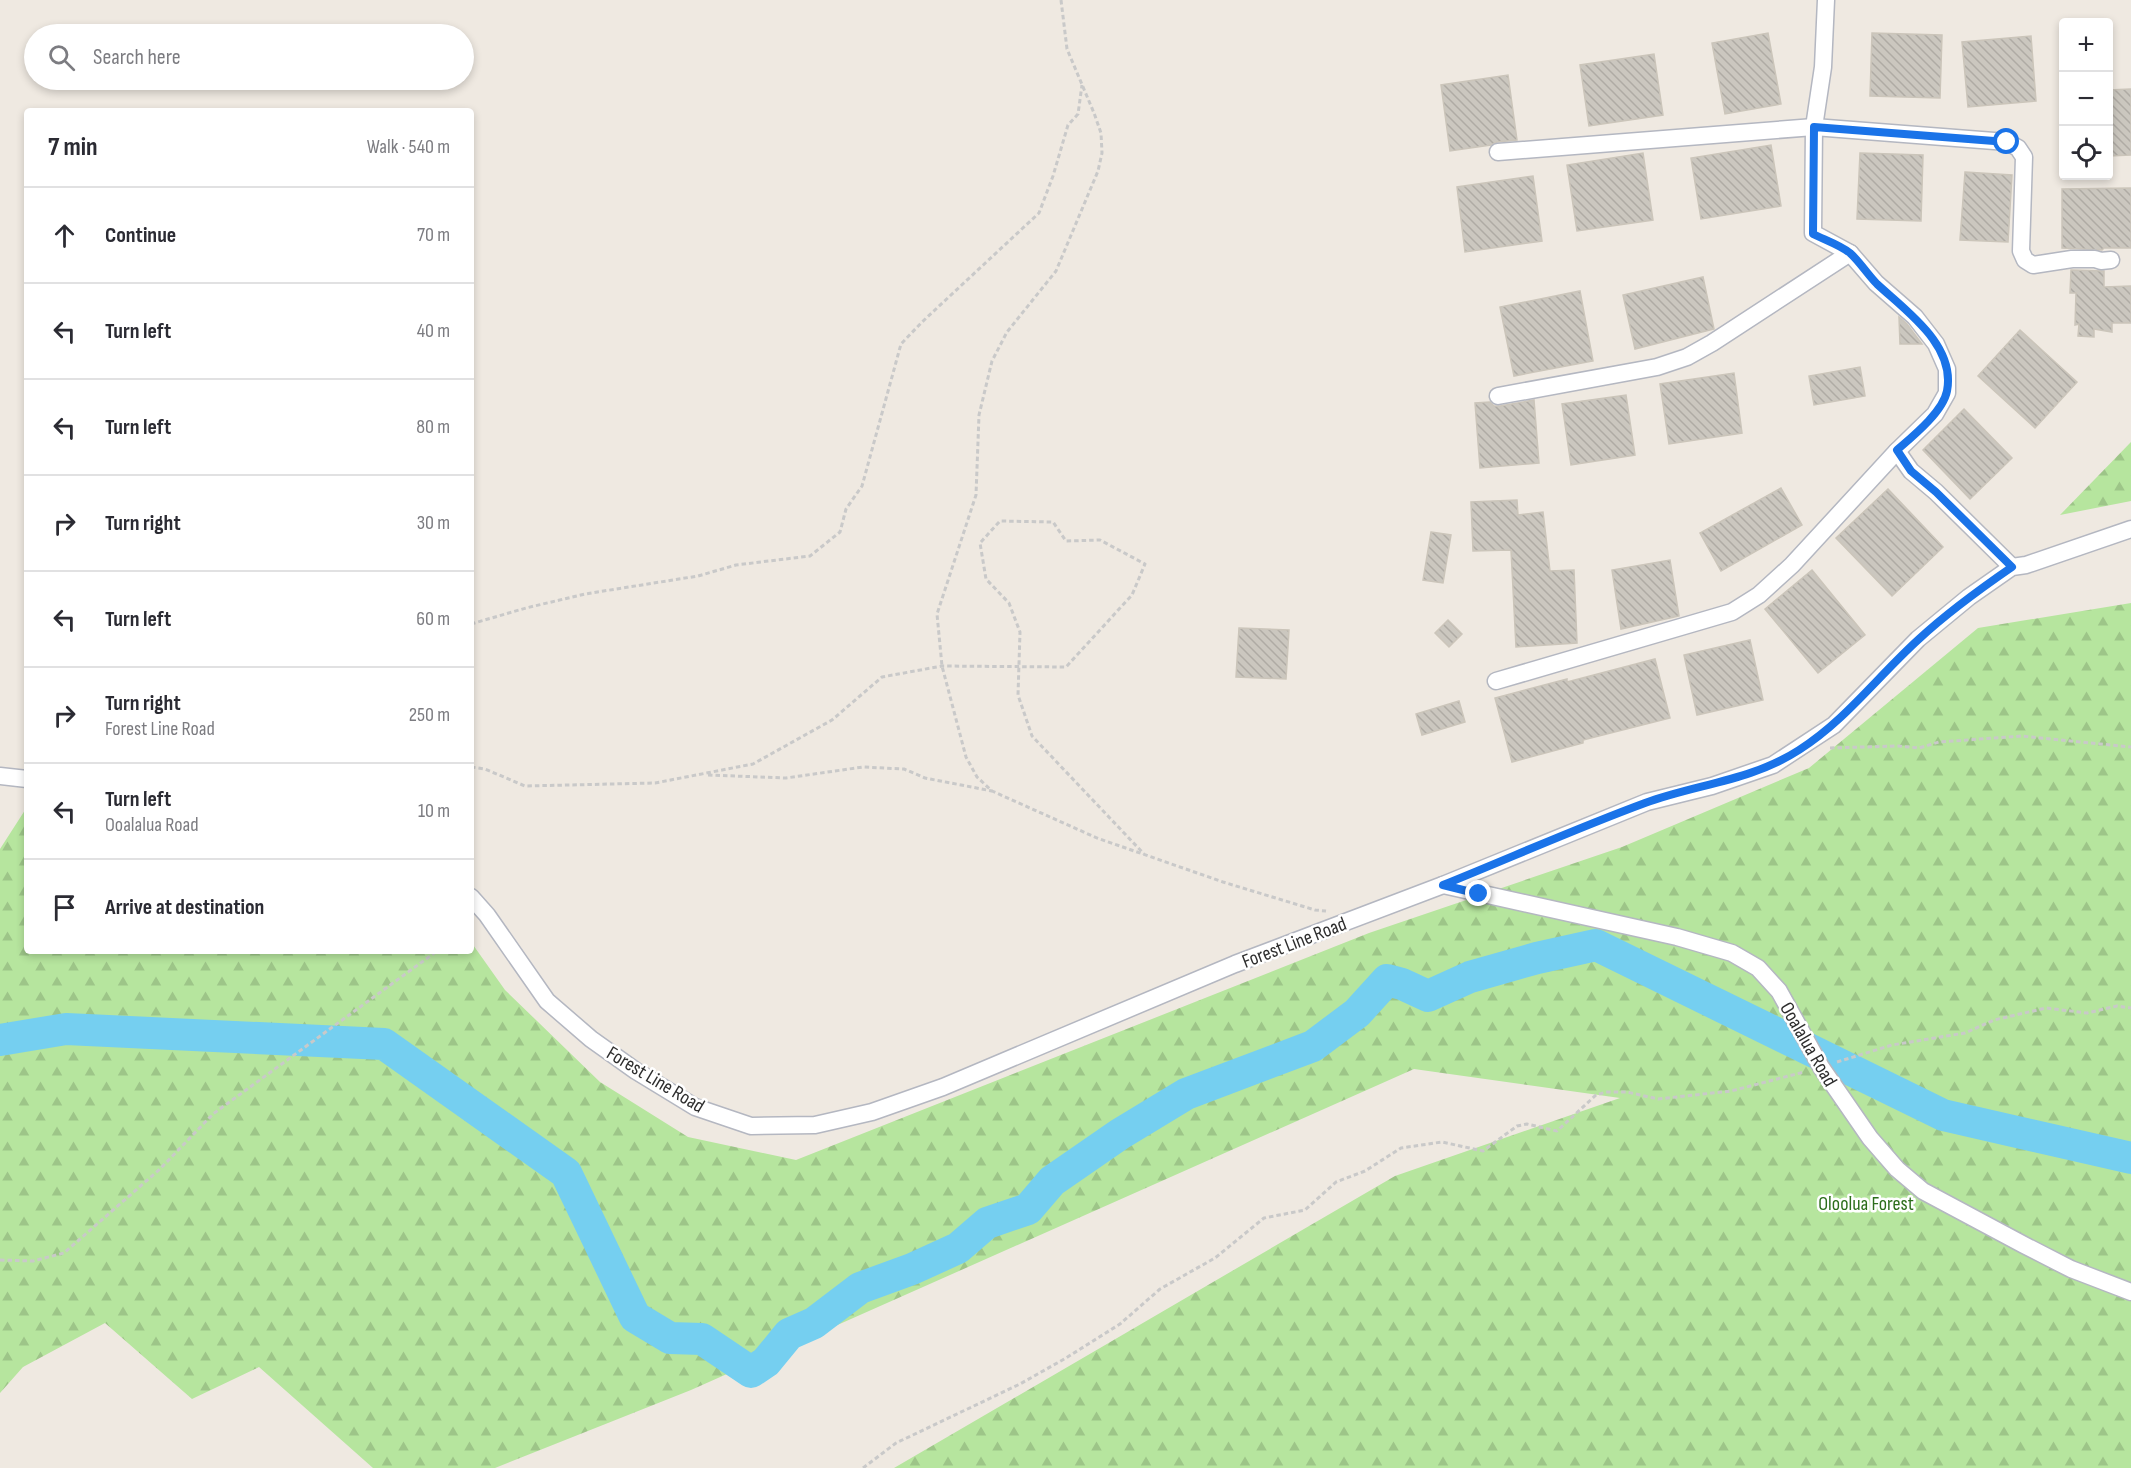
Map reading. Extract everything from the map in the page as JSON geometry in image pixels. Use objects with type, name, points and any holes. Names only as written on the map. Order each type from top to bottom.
[{"type":"street","points":[[1496,681],[1732,612],[1759,595],[1792,565],[1897,450],[1918,433],[1935,414],[1947,393],[1947,369],[1936,344],[1915,317],[1876,283],[1850,253],[1813,234],[1814,127],[1823,67],[1826,0]]},
{"type":"street","points":[[1498,152],[1814,127],[2007,142],[2018,148],[2024,157],[2021,251],[2025,260],[2033,265],[2072,259],[2111,260]]},
{"type":"street","points":[[1498,396],[1657,367],[1687,357],[1850,253]]},
{"type":"street","points":[[1897,450],[1911,471],[1936,492],[2012,567]]},
{"type":"street","name":"Forest Line Road","points":[[474,900],[487,915],[547,1000],[591,1040],[636,1071],[695,1107],[751,1126],[815,1125],[872,1112],[943,1087],[1235,964],[1443,885],[1647,802],[1712,786],[1773,765],[1834,725],[1918,639],[1969,597],[2012,567],[2026,565],[2131,529]]},
{"type":"street","points":[[0,777],[24,779]]},
{"type":"street","name":"Ooalalua Road","points":[[1443,885],[1677,937],[1732,952],[1758,968],[1779,991],[1821,1067],[1870,1138],[1897,1169],[1923,1191],[2071,1269],[2131,1292]]},
{"type":"path","points":[[992,791],[977,777],[966,757],[942,666],[938,614],[976,495],[979,415],[992,361],[1007,332],[1056,271],[1098,171],[1102,153],[1101,133],[1067,50],[1061,0]]},
{"type":"path","points":[[474,623],[585,594],[698,576],[736,565],[810,556],[840,532],[846,509],[862,486],[901,344],[1039,213],[1068,125],[1078,114],[1082,84]]},
{"type":"path","points":[[474,767],[484,769],[525,786],[655,783],[753,764],[832,720],[882,677],[942,666],[1018,666],[1066,667],[1132,595],[1145,564],[1100,540],[1066,541],[1053,522],[1000,521],[980,543],[986,579],[1009,603],[1020,632],[1018,666],[1018,695],[1032,736],[1144,854]]},
{"type":"path","points":[[1802,748],[1898,746],[1919,748],[1939,742],[2022,736],[2131,747]]},
{"type":"path","points":[[700,774],[786,777],[863,767],[904,770],[925,778],[992,791],[1097,838],[1223,882],[1315,910],[1335,912]]},
{"type":"path","points":[[0,1260],[33,1261],[64,1253],[160,1169],[213,1114],[433,954]]},
{"type":"path","points":[[863,1468],[896,1443],[1020,1384],[1066,1358],[1120,1324],[1160,1290],[1215,1258],[1264,1218],[1305,1210],[1335,1182],[1365,1171],[1401,1148],[1442,1142],[1483,1150],[1517,1126],[1527,1124],[1557,1131],[1596,1095],[1606,1092],[1627,1092],[1658,1099],[1731,1091],[1821,1067],[1892,1044],[1965,1033],[1994,1020],[2046,1008],[2087,1013],[2117,1006],[2131,1008]]},
{"type":"green space","points":[[2131,442],[2131,501],[2060,515]]},
{"type":"green space","name":"Oloolua Forest","points":[[2131,603],[2131,1468],[894,1468],[1395,1176],[1620,1098],[1414,1069],[691,1390],[495,1468],[373,1468],[259,1367],[192,1399],[105,1323],[23,1367],[0,1393],[0,849],[24,812],[24,954],[474,954],[474,946],[505,990],[600,1082],[688,1137],[796,1160],[1369,933],[1622,847],[1809,768],[1978,628]]},
{"type":"building","points":[[1768,33],[1781,104],[1725,114],[1712,43]]},
{"type":"building","points":[[1872,33],[1942,35],[1940,98],[1870,96]]},
{"type":"building","points":[[2031,36],[2036,101],[1968,107],[1962,42]]},
{"type":"building","points":[[1654,54],[1663,115],[1589,126],[1580,65]]},
{"type":"building","points":[[1508,75],[1517,140],[1450,151],[1441,85]]},
{"type":"building","points":[[2131,89],[2131,155],[2113,156],[2113,90]]},
{"type":"building","points":[[1771,145],[1781,206],[1701,219],[1691,158]]},
{"type":"building","points":[[1643,153],[1653,220],[1577,231],[1567,165]]},
{"type":"building","points":[[1860,153],[1923,155],[1921,221],[1857,219]]},
{"type":"building","points":[[1965,172],[2012,175],[2008,242],[1960,240]]},
{"type":"building","points":[[1533,176],[1542,241],[1465,252],[1457,187]]},
{"type":"building","points":[[2131,188],[2131,248],[2104,248],[2102,250],[2062,248],[2062,189]]},
{"type":"building","points":[[2071,270],[2104,271],[2104,287],[2131,286],[2131,323],[2112,323],[2112,332],[2094,329],[2094,337],[2078,336],[2079,324],[2075,325],[2076,293],[2070,293]]},
{"type":"building","points":[[1703,277],[1714,329],[1635,349],[1623,295]]},
{"type":"building","points":[[1580,291],[1593,361],[1514,376],[1500,307]]},
{"type":"building","points":[[1899,317],[1907,324],[1922,344],[1900,344]]},
{"type":"building","points":[[2020,330],[2077,382],[2035,428],[1978,376]]},
{"type":"building","points":[[1860,367],[1865,396],[1814,405],[1809,376]]},
{"type":"building","points":[[1734,373],[1742,433],[1669,444],[1660,384]]},
{"type":"building","points":[[1626,395],[1635,455],[1571,465],[1562,404]]},
{"type":"building","points":[[1534,400],[1539,463],[1480,468],[1475,403],[1490,402],[1494,406],[1500,406]]},
{"type":"building","points":[[1964,409],[2012,458],[1970,499],[1923,450]]},
{"type":"building","points":[[1781,488],[1802,525],[1721,571],[1700,533]]},
{"type":"building","points":[[1888,489],[1943,547],[1892,596],[1836,538]]},
{"type":"building","points":[[1517,500],[1518,515],[1543,512],[1550,571],[1574,570],[1577,643],[1516,647],[1511,550],[1473,551],[1471,502]]},
{"type":"building","points":[[1431,532],[1451,535],[1443,583],[1423,580]]},
{"type":"building","points":[[1670,560],[1679,616],[1621,629],[1612,570]]},
{"type":"building","points":[[1812,570],[1865,635],[1818,673],[1765,609]]},
{"type":"building","points":[[1448,620],[1462,634],[1449,647],[1435,633]]},
{"type":"building","points":[[1239,628],[1289,630],[1286,679],[1236,677]]},
{"type":"building","points":[[1750,640],[1763,700],[1697,715],[1684,655]]},
{"type":"building","points":[[1655,659],[1670,718],[1583,740],[1583,743],[1512,762],[1495,698]]},
{"type":"building","points":[[1459,701],[1465,722],[1422,735],[1416,714]]},
{"type":"waterway","points":[[0,1040],[66,1029],[384,1044],[566,1173],[635,1317],[670,1338],[702,1339],[751,1372],[766,1362],[789,1334],[814,1323],[860,1288],[912,1269],[958,1248],[987,1223],[1028,1209],[1052,1181],[1120,1134],[1186,1094],[1313,1046],[1357,1013],[1387,980],[1428,996],[1470,977],[1537,958],[1596,945],[1943,1115],[2131,1158]]},
{"type":"route","points":[[1479,894],[1443,885],[1647,802],[1712,786],[1773,765],[1800,750],[1834,725],[1918,639],[1969,597],[2012,567],[1936,492],[1911,471],[1897,450],[1918,433],[1935,414],[1947,393],[1947,369],[1936,344],[1915,317],[1876,283],[1850,253],[1813,234],[1814,127],[2007,142]]}]
